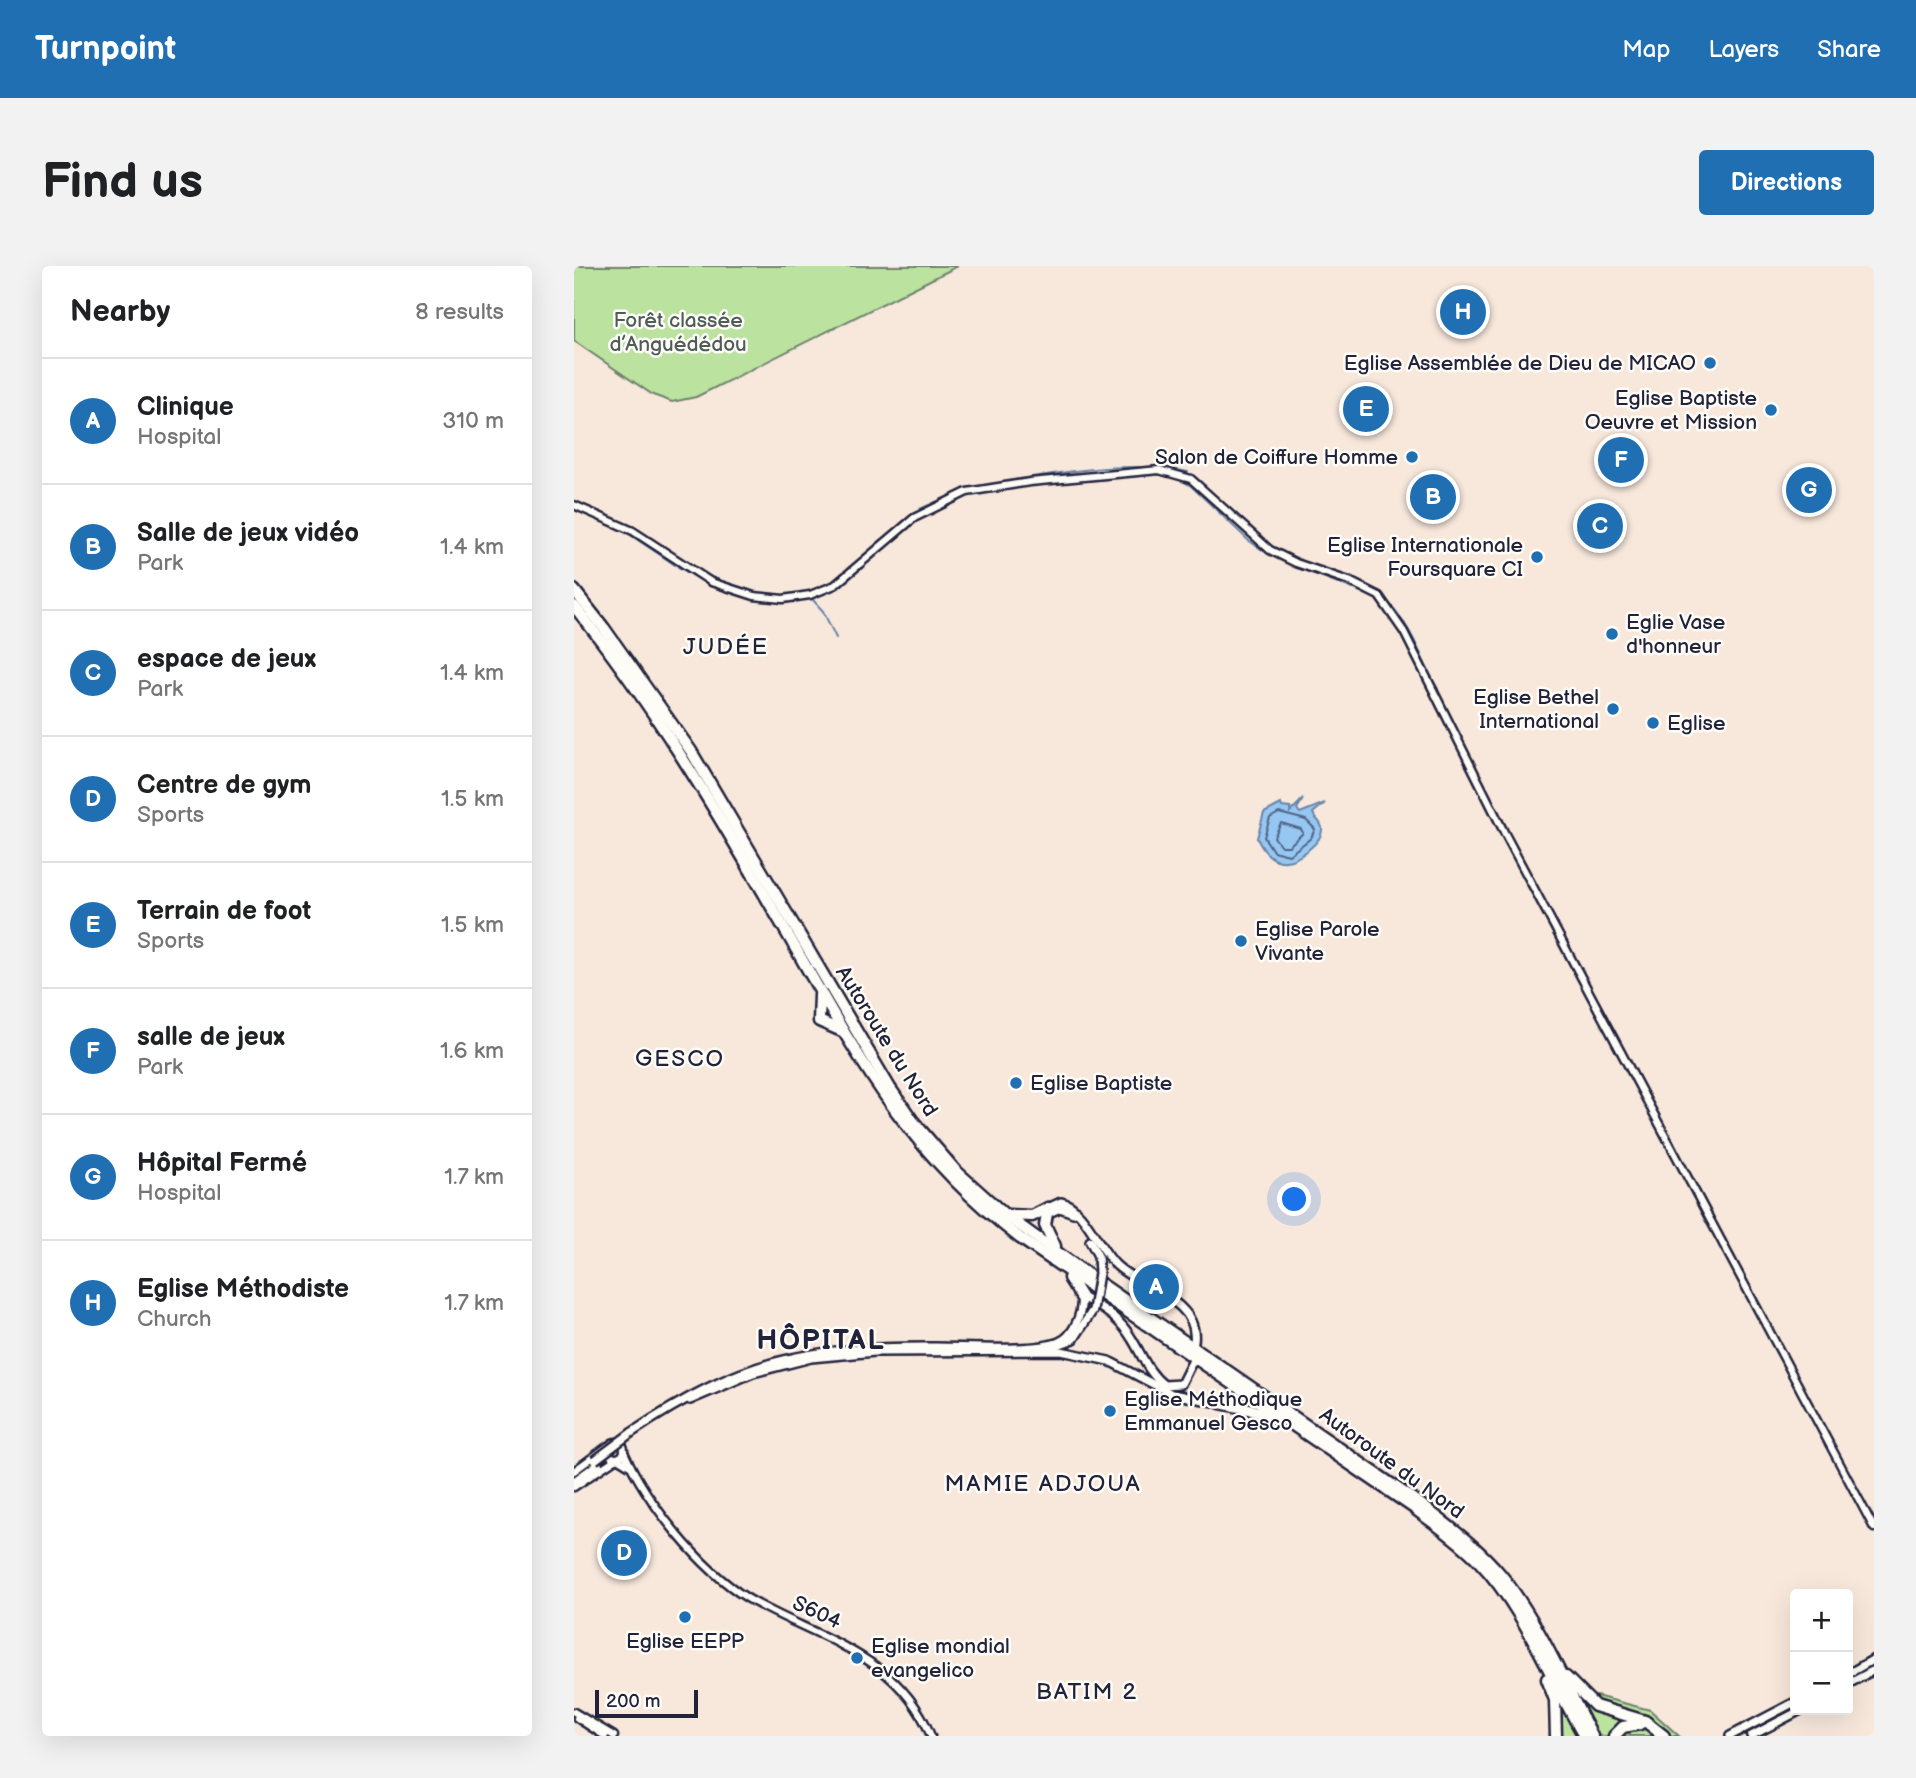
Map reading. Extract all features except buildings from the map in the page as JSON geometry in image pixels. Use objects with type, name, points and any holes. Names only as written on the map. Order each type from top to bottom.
[{"type":"highway","name":"Autoroute du Nord","points":[[574,590],[691,751],[897,1100],[955,1170],[1004,1213],[1073,1263],[1458,1533],[1503,1577],[1584,1736]]},
{"type":"highway","name":"Autoroute du Nord","points":[[574,606],[652,711],[711,802],[845,1034],[889,1106],[916,1141],[964,1191],[1020,1238],[1414,1508],[1468,1550],[1505,1594],[1592,1736]]},
{"type":"highway","points":[[818,988],[821,1007],[819,1021],[845,1034]]},
{"type":"highway","points":[[1004,1213],[1026,1217],[1048,1208]]},
{"type":"highway","points":[[1048,1208],[1044,1219],[1049,1239],[1073,1263]]},
{"type":"highway","points":[[1020,1238],[1071,1280],[1081,1297]]},
{"type":"highway","points":[[1220,1403],[1249,1409],[1298,1429]]},
{"type":"highway","points":[[1538,1645],[1555,1700],[1556,1736]]},
{"type":"highway","points":[[1538,1645],[1588,1702],[1602,1710],[1645,1721],[1662,1736]]},
{"type":"highway","points":[[1614,1736],[1623,1727],[1637,1724],[1653,1729],[1662,1736]]},
{"type":"main road","points":[[1048,1208],[1061,1202],[1076,1208],[1100,1248],[1116,1265],[1185,1310],[1194,1323],[1194,1342]]},
{"type":"main road","points":[[574,1481],[632,1435],[708,1385],[752,1367],[797,1355],[876,1347],[1066,1345],[1087,1324],[1093,1310],[1099,1273],[1098,1256],[1074,1214],[1067,1209],[1056,1208],[1044,1219]]},
{"type":"main road","points":[[1023,1346],[1051,1344],[1064,1339],[1077,1320],[1081,1297],[1097,1305],[1126,1329],[1147,1367],[1160,1382],[1174,1386],[1186,1379],[1192,1363]]},
{"type":"main road","points":[[632,1435],[710,1390],[753,1373],[796,1361],[875,1352],[1061,1351],[1097,1356],[1172,1394],[1220,1403]]},
{"type":"main road","points":[[1136,1375],[1147,1367]]},
{"type":"main road","points":[[574,1473],[597,1462]]},
{"type":"main road","points":[[1853,1671],[1874,1659]]},
{"type":"main road","points":[[1853,1682],[1874,1670]]},
{"type":"main road","points":[[1730,1736],[1790,1705]]},
{"type":"main road","points":[[1751,1736],[1791,1715]]},
{"type":"street","points":[[574,505],[633,531],[711,582],[754,596],[783,599],[810,595],[835,585],[914,518],[967,492],[1030,482],[1159,470],[1191,479],[1270,550],[1296,563],[1364,587],[1379,597],[1404,632],[1502,827],[1874,1528]]},
{"type":"street","points":[[574,1473],[610,1445],[620,1443],[631,1467]]},
{"type":"street","points":[[610,1445],[608,1452],[631,1467]]},
{"type":"street","points":[[574,1487],[624,1452]]},
{"type":"street","name":"S604","points":[[631,1467],[676,1533],[732,1588],[839,1642],[875,1666],[900,1689],[931,1736]]},
{"type":"street","points":[[574,1714],[605,1736]]},
{"type":"street","points":[[574,1714],[614,1736]]},
{"type":"green space","name":"Forêt classée d’Anguédédou","points":[[574,266],[958,266],[696,397],[672,402],[653,395],[574,341]]},
{"type":"green space","points":[[1596,1696],[1650,1710],[1679,1736],[1551,1736],[1553,1720],[1549,1701]]},
{"type":"water","points":[[1303,799],[1297,809],[1300,813],[1325,803],[1313,813],[1322,826],[1321,835],[1299,857],[1278,860],[1266,853],[1257,838],[1264,813],[1281,804],[1282,807],[1290,808],[1290,812]]},
{"type":"waterway","points":[[1007,481],[1121,467],[1188,472]]},
{"type":"waterway","points":[[1148,474],[1167,475]]},
{"type":"waterway","points":[[1192,474],[1234,514]]},
{"type":"waterway","points":[[1179,479],[1190,485],[1248,540],[1268,554]]},
{"type":"waterway","points":[[920,509],[963,490],[1004,482]]},
{"type":"waterway","points":[[1020,487],[1046,484]]},
{"type":"waterway","points":[[963,497],[975,494]]},
{"type":"waterway","points":[[574,501],[611,517]]},
{"type":"waterway","points":[[574,510],[599,519]]},
{"type":"waterway","points":[[884,538],[916,512]]},
{"type":"waterway","points":[[614,518],[649,538]]},
{"type":"waterway","points":[[910,525],[920,518]]},
{"type":"waterway","points":[[623,530],[675,565]]},
{"type":"waterway","points":[[652,539],[661,546]]},
{"type":"waterway","points":[[869,552],[881,540]]},
{"type":"waterway","points":[[1269,545],[1300,560]]},
{"type":"waterway","points":[[839,587],[885,546]]},
{"type":"waterway","points":[[1285,562],[1353,589]]},
{"type":"waterway","points":[[1304,562],[1356,580],[1381,595],[1403,621],[1438,689]]},
{"type":"waterway","points":[[678,567],[706,583],[737,594]]},
{"type":"waterway","points":[[704,574],[731,585]]},
{"type":"waterway","points":[[741,596],[788,602],[835,589]]},
{"type":"waterway","points":[[813,600],[823,611],[836,638]]},
{"type":"place","name":"Eglise Méthodiste","points":[[1463,312]]},
{"type":"place","name":"Eglise Assemblée de Dieu de MICAO","points":[[1710,363]]},
{"type":"place","name":"Terrain de foot","points":[[1366,409]]},
{"type":"place","name":"Eglise Baptiste Oeuvre et Mission","points":[[1771,410]]},
{"type":"place","name":"Salon de Coiffure Homme","points":[[1412,457]]},
{"type":"place","name":"salle de jeux","points":[[1621,460]]},
{"type":"place","name":"Hôpital Fermé","points":[[1809,490]]},
{"type":"place","name":"Salle de jeux vidéo","points":[[1433,497]]},
{"type":"place","name":"espace de jeux","points":[[1600,526]]},
{"type":"place","name":"Eglise Internationale Foursquare CI","points":[[1537,557]]},
{"type":"place","name":"Eglie Vase d'honneur","points":[[1612,634]]},
{"type":"place","name":"Eglise Bethel International","points":[[1613,709]]},
{"type":"place","name":"Eglise","points":[[1653,723]]},
{"type":"place","name":"Eglise Parole Vivante","points":[[1241,941]]},
{"type":"place","name":"Eglise Baptiste","points":[[1016,1083]]},
{"type":"place","name":"Clinique","points":[[1156,1287]]},
{"type":"place","name":"Eglise Méthodique Emmanuel Gesco","points":[[1110,1411]]},
{"type":"place","name":"Centre de gym","points":[[624,1553]]},
{"type":"place","name":"Eglise EEPP","points":[[685,1617]]},
{"type":"place","name":"Eglise mondial evangelico","points":[[857,1658]]},
{"type":"district","name":"JUDÉE","points":[[726,646]]},
{"type":"district","name":"GESCO","points":[[680,1058]]},
{"type":"district","name":"HÔPITAL","points":[[821,1339]]},
{"type":"district","name":"MAMIE ADJOUA","points":[[1043,1483]]},
{"type":"district","name":"BATIM 2","points":[[1087,1691]]}]
